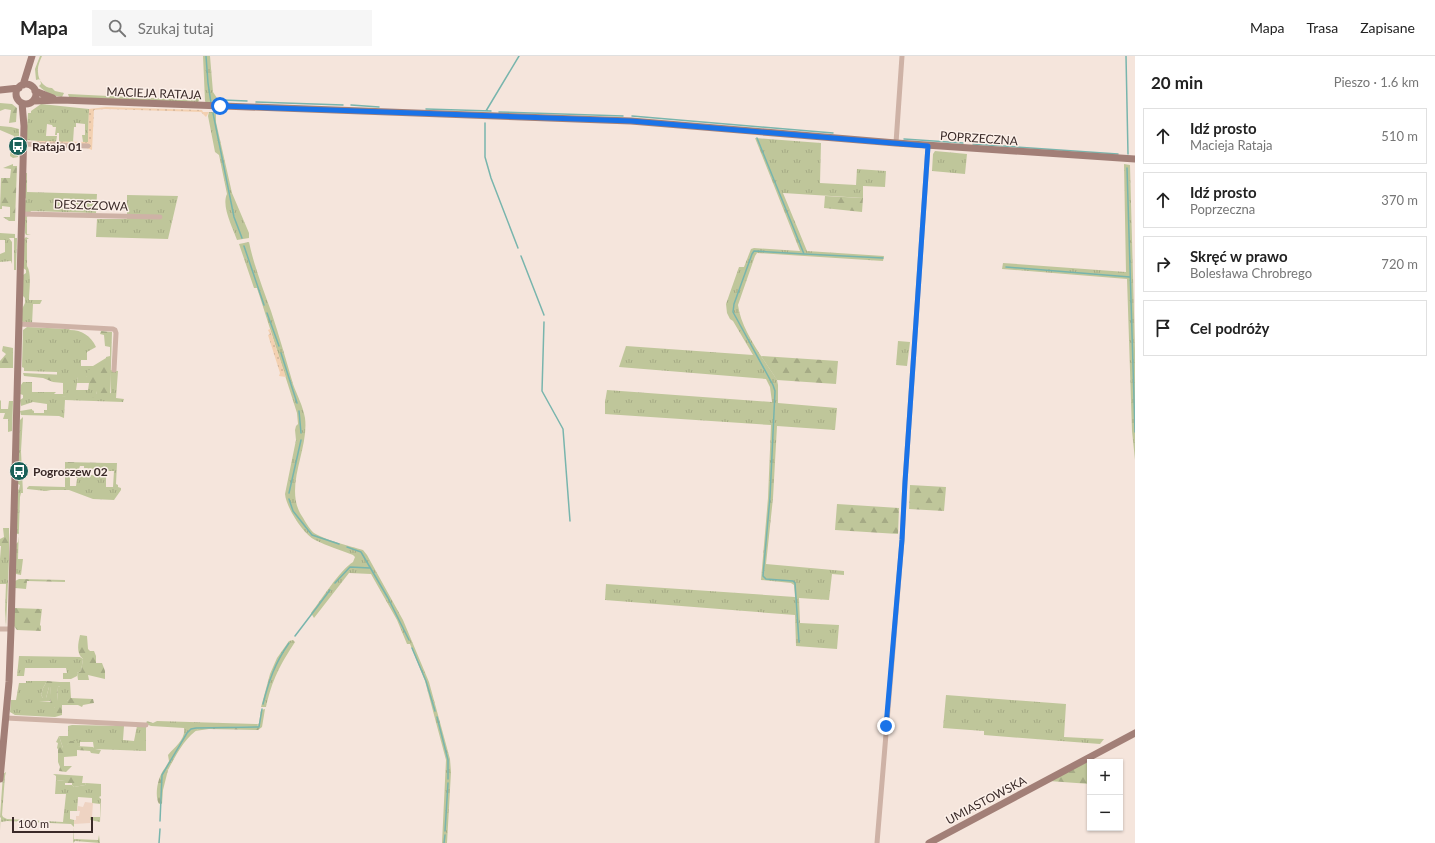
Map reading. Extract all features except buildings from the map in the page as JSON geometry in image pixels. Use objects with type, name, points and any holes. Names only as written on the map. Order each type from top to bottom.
[{"type":"street","points":[[896,143],[902,56]]},
{"type":"street","points":[[24,126],[19,100],[16,94],[21,86],[31,59]]},
{"type":"street","points":[[0,779],[4,719],[9,682],[11,629],[23,144],[24,126],[31,102],[35,97],[31,59]]},
{"type":"street","points":[[0,92],[28,85],[33,89]]},
{"type":"street","name":"MACIEJA RATAJA","points":[[33,89],[44,95],[61,100]]},
{"type":"street","points":[[0,92],[12,95],[19,100],[31,102]]},
{"type":"street","name":"MACIEJA RATAJA","points":[[31,102],[61,100],[631,121]]},
{"type":"street","name":"POPRZECZNA","points":[[631,121],[928,146],[1135,159]]},
{"type":"street","points":[[23,144],[88,146]]},
{"type":"street","points":[[877,843],[902,540],[905,475],[928,146]]},
{"type":"street","name":"DESZCZOWA","points":[[22,214],[160,217]]},
{"type":"street","points":[[19,324],[113,329],[116,333],[114,370]]},
{"type":"street","points":[[0,629],[11,629]]},
{"type":"street","points":[[4,719],[146,725]]},
{"type":"street","name":"UMIASTOWSKA","points":[[929,843],[1135,732]]},
{"type":"green space","points":[[40,56],[42,56],[38,68],[38,75],[40,79],[36,80],[35,69]]},
{"type":"green space","points":[[203,56],[210,56],[213,92],[217,98],[216,103],[206,103],[205,101]]},
{"type":"green space","points":[[40,81],[46,87],[64,93],[62,97],[44,91],[39,86],[41,84]]},
{"type":"green space","points":[[68,94],[190,100],[200,97],[198,103],[69,97]]},
{"type":"green space","points":[[0,103],[12,104],[17,108],[16,122],[9,123],[11,110],[5,109],[0,111]]},
{"type":"green space","points":[[41,104],[89,109],[88,142],[83,142],[82,135],[85,135],[85,124],[76,123],[76,127],[74,127],[73,142],[59,142],[59,133],[55,135],[56,127],[47,124],[46,136],[57,136],[56,142],[26,140],[28,113],[31,113],[31,111]]},
{"type":"green space","points":[[209,112],[216,112],[216,122],[232,193],[249,233],[249,238],[237,240],[226,211],[225,205],[227,194],[219,155],[215,152],[208,116]]},
{"type":"green space","points":[[0,126],[19,129],[19,144],[17,147],[19,147],[18,157],[13,158],[10,156],[14,136],[0,130]]},
{"type":"green space","points":[[755,138],[821,143],[820,183],[856,185],[857,169],[886,171],[885,187],[863,186],[863,198],[783,193],[807,251],[884,256],[883,261],[757,253],[738,305],[743,324],[748,334],[777,380],[778,403],[837,408],[835,430],[777,426],[773,498],[766,564],[844,571],[844,575],[832,574],[829,600],[799,598],[800,623],[839,625],[837,649],[796,646],[795,615],[605,600],[606,584],[795,597],[794,585],[791,583],[761,580],[768,498],[771,425],[605,414],[607,390],[772,402],[770,387],[766,379],[619,367],[626,346],[753,355],[727,313],[726,304],[739,267],[744,267],[751,249],[754,248],[800,251]]},
{"type":"green space","points":[[935,151],[967,154],[965,174],[932,171],[933,154]]},
{"type":"green space","points":[[13,164],[13,166],[17,166],[15,221],[9,221],[3,217],[10,217],[10,207],[2,206],[2,209],[0,209],[1,178],[10,178],[11,169],[3,168]]},
{"type":"green space","points":[[1124,164],[1130,165],[1135,351],[1135,460],[1132,431],[1127,279],[1002,269],[1003,263],[1126,272]]},
{"type":"green space","points":[[26,173],[27,192],[97,194],[96,213],[31,211],[27,217],[27,234],[31,234],[26,235],[24,203],[26,199],[24,197]]},
{"type":"green space","points":[[127,195],[178,196],[168,239],[96,237],[97,219],[127,219]]},
{"type":"green space","points":[[825,196],[863,198],[862,212],[824,208]]},
{"type":"green space","points":[[0,233],[15,234],[15,238],[17,238],[16,270],[14,270],[14,238],[9,238],[12,242],[12,264],[11,261],[0,262],[0,254],[5,252],[5,240],[0,240]]},
{"type":"green space","points":[[26,237],[29,239],[27,239],[27,266],[29,269],[30,278],[29,300],[42,300],[40,304],[33,304],[32,324],[23,323],[22,321],[22,309],[25,303],[25,298],[23,296],[23,275],[26,273],[26,270],[23,268],[24,239]]},
{"type":"green space","points":[[249,242],[256,269],[280,338],[293,384],[305,418],[304,442],[296,478],[296,502],[300,513],[314,533],[363,550],[403,620],[429,682],[450,759],[451,772],[447,843],[442,843],[446,760],[425,681],[410,644],[407,644],[397,620],[371,574],[349,573],[314,618],[311,613],[337,578],[353,562],[355,557],[310,537],[300,526],[288,506],[285,494],[296,440],[295,430],[298,424],[297,413],[257,288],[254,288],[239,244]]},
{"type":"green space","points":[[27,327],[69,329],[86,334],[96,347],[87,352],[87,360],[81,360],[81,366],[93,366],[93,370],[86,377],[78,377],[76,390],[88,390],[89,383],[92,383],[97,392],[96,394],[89,394],[89,397],[111,393],[110,370],[118,371],[116,398],[124,399],[123,402],[65,400],[64,418],[59,416],[21,415],[20,411],[32,409],[34,413],[44,413],[44,410],[47,410],[47,404],[33,402],[21,406],[20,400],[23,398],[23,395],[20,394],[21,385],[23,382],[32,382],[32,392],[56,392],[54,394],[66,397],[66,375],[57,375],[57,372],[24,371],[24,368],[22,367],[23,330]]},
{"type":"green space","points":[[101,331],[112,332],[110,399],[89,397],[89,394],[96,394],[97,392],[92,389],[92,383],[77,383],[78,377],[86,377],[88,370],[93,370],[93,366],[110,356],[110,347],[105,346],[104,335],[100,334]]},
{"type":"green space","points":[[898,341],[910,342],[907,366],[896,365]]},
{"type":"green space","points":[[3,346],[13,348],[13,368],[0,368],[0,361],[6,354],[2,351]]},
{"type":"green space","points":[[761,356],[838,361],[836,384],[777,380]]},
{"type":"green space","points":[[23,373],[66,375],[66,397],[53,396],[54,394],[63,394],[63,383],[53,382],[43,378],[24,376]]},
{"type":"green space","points":[[1,400],[1,409],[8,409],[9,401],[13,401],[12,431],[8,432],[8,419],[3,419],[5,413],[0,413]]},
{"type":"green space","points":[[23,417],[21,451],[23,493],[21,493],[20,497],[19,534],[17,534],[17,491],[20,485],[18,484],[18,480],[20,462],[18,462],[20,420]]},
{"type":"green space","points":[[65,462],[107,463],[107,470],[84,468],[84,466],[80,466],[78,479],[71,473],[65,474]]},
{"type":"green space","points":[[107,463],[117,463],[116,484],[121,488],[121,490],[114,500],[93,499],[69,490],[46,491],[27,489],[29,486],[65,487],[65,474],[71,473],[75,477],[70,477],[70,486],[76,486],[78,474],[84,474],[84,477],[88,477],[89,475],[106,476],[106,487],[113,487],[114,471],[107,471]]},
{"type":"green space","points":[[910,485],[946,487],[944,511],[909,509]]},
{"type":"green space","points":[[837,504],[899,508],[898,534],[835,530]]},
{"type":"green space","points":[[3,528],[9,528],[9,559],[0,559],[0,539],[4,537]]},
{"type":"green space","points":[[19,536],[18,559],[23,559],[21,575],[16,574],[16,544]]},
{"type":"green space","points":[[0,559],[9,559],[6,627],[6,584],[0,584]]},
{"type":"green space","points":[[19,579],[65,580],[65,582],[27,581],[26,589],[15,588],[15,581]]},
{"type":"green space","points":[[14,608],[42,609],[40,625],[41,631],[17,630],[14,626]]},
{"type":"green space","points":[[80,635],[87,636],[88,649],[90,651],[94,651],[96,663],[102,663],[105,671],[105,679],[88,675],[89,680],[78,680],[77,673],[81,671],[83,659],[78,651]]},
{"type":"green space","points":[[293,640],[295,642],[277,673],[266,707],[261,707],[270,674],[277,658],[289,641]]},
{"type":"green space","points":[[19,656],[80,657],[83,659],[81,671],[77,673],[77,676],[71,679],[63,679],[63,673],[67,673],[66,668],[25,668],[24,676],[17,676]]},
{"type":"green space","points":[[26,681],[47,681],[41,695],[43,698],[46,698],[49,687],[51,686],[50,701],[39,701],[52,702],[55,708],[55,717],[15,715],[10,712],[11,700],[16,700],[19,683],[26,683]]},
{"type":"green space","points":[[47,681],[60,682],[57,701],[67,701],[70,698],[93,699],[94,703],[83,705],[82,707],[78,705],[62,705],[62,715],[55,717],[55,708],[51,703],[50,698],[51,687],[49,687],[46,698],[43,698],[41,695]]},
{"type":"green space","points":[[60,682],[70,682],[71,698],[67,701],[57,701]]},
{"type":"green space","points":[[946,695],[1066,704],[1064,737],[1104,739],[1100,744],[984,735],[984,731],[943,728]]},
{"type":"green space","points":[[265,709],[262,727],[258,730],[209,729],[195,731],[200,728],[257,726],[259,723],[261,710]]},
{"type":"green space","points":[[147,721],[153,723],[157,721],[258,724],[257,726],[200,728],[185,741],[168,770],[165,768],[169,761],[168,755],[182,739],[184,728],[151,726],[146,724]]},
{"type":"green space","points":[[68,726],[124,726],[123,740],[134,741],[137,726],[146,726],[146,751],[94,749],[93,742],[80,742],[80,746],[77,747],[77,741],[68,744],[66,749],[63,748],[59,736],[68,736]]},
{"type":"green space","points":[[59,736],[63,748],[66,748],[66,745],[70,741],[77,741],[77,746],[93,747],[101,750],[99,754],[91,753],[90,751],[77,750],[77,756],[64,757],[64,766],[72,766],[66,772],[59,771],[58,743],[56,742]]},
{"type":"green space","points":[[1085,763],[1087,763],[1087,784],[1049,781]]},
{"type":"green space","points":[[165,768],[168,770],[163,790],[162,804],[159,804],[157,791],[160,776]]},
{"type":"green space","points":[[6,772],[3,817],[7,819],[63,822],[66,794],[55,794],[56,780],[65,781],[65,785],[72,785],[74,787],[85,785],[86,783],[101,784],[101,796],[99,797],[101,799],[100,822],[90,820],[90,817],[100,817],[100,804],[92,803],[92,798],[78,797],[77,811],[70,811],[70,819],[74,820],[74,827],[71,824],[7,821],[1,822],[0,831],[3,774]]},
{"type":"green space","points":[[53,774],[83,776],[82,783],[86,783],[85,785],[74,787],[72,783],[65,783],[65,781],[56,780],[56,776]]},
{"type":"green space","points":[[74,827],[74,839],[98,840],[99,835],[100,843],[75,841],[73,843]]},
{"type":"sand","points":[[106,107],[202,110],[203,112],[209,112],[206,117],[201,112],[105,109],[94,110],[92,150],[87,148],[35,147],[35,141],[88,142],[89,109]]},
{"type":"sand","points":[[270,329],[286,377],[279,376],[280,373],[268,335],[270,334],[268,330]]},
{"type":"shaded area","points":[[85,802],[93,803],[90,823],[74,824],[76,816],[79,816],[80,811],[77,811],[78,806],[83,807]]},
{"type":"waterway","points":[[206,56],[211,103]]},
{"type":"waterway","points":[[486,111],[519,56]]},
{"type":"waterway","points":[[1126,56],[1128,154]]},
{"type":"waterway","points":[[223,100],[247,101]]},
{"type":"waterway","points":[[256,102],[343,105]]},
{"type":"waterway","points":[[351,105],[379,107]]},
{"type":"waterway","points":[[426,109],[491,111]]},
{"type":"waterway","points":[[499,112],[623,116]]},
{"type":"waterway","points":[[213,113],[234,217],[242,238]]},
{"type":"waterway","points":[[632,116],[833,133]]},
{"type":"waterway","points":[[485,123],[485,157],[491,178],[518,248]]},
{"type":"waterway","points":[[757,138],[804,254],[754,251],[734,304],[733,312],[775,391],[770,497],[763,576],[766,579],[793,581],[795,583],[799,642]]},
{"type":"waterway","points":[[904,139],[963,143]]},
{"type":"waterway","points":[[973,144],[1118,154]]},
{"type":"waterway","points":[[1127,168],[1135,432]]},
{"type":"waterway","points":[[244,246],[264,305]]},
{"type":"waterway","points":[[805,254],[883,258]]},
{"type":"waterway","points":[[521,256],[544,315]]},
{"type":"waterway","points":[[1006,267],[1130,277]]},
{"type":"waterway","points":[[267,313],[279,346]]},
{"type":"waterway","points":[[544,322],[542,391],[563,429],[570,521]]},
{"type":"waterway","points":[[281,353],[297,403]]},
{"type":"waterway","points":[[299,411],[301,433]]},
{"type":"waterway","points":[[289,493],[301,440]]},
{"type":"waterway","points":[[289,499],[293,511],[312,535],[339,544]]},
{"type":"waterway","points":[[347,547],[361,552],[388,598],[409,640]]},
{"type":"waterway","points":[[335,583],[350,567],[370,568]]},
{"type":"waterway","points":[[295,636],[330,590]]},
{"type":"waterway","points":[[263,704],[273,672],[289,643]]},
{"type":"waterway","points":[[412,648],[426,681],[435,711]]},
{"type":"waterway","points":[[160,821],[162,775],[187,733],[191,729],[196,728],[259,727],[262,709]]},
{"type":"waterway","points":[[437,717],[448,760],[448,779]]},
{"type":"waterway","points":[[445,831],[448,783]]},
{"type":"waterway","points":[[159,843],[160,829]]},
{"type":"waterway","points":[[444,843],[445,835]]},
{"type":"place","name":"Rataja 01","points":[[18,146]]},
{"type":"place","name":"Pogroszew 02","points":[[19,471]]},
{"type":"route","points":[[220,106],[631,121],[928,146],[902,540],[886,726]]}]
